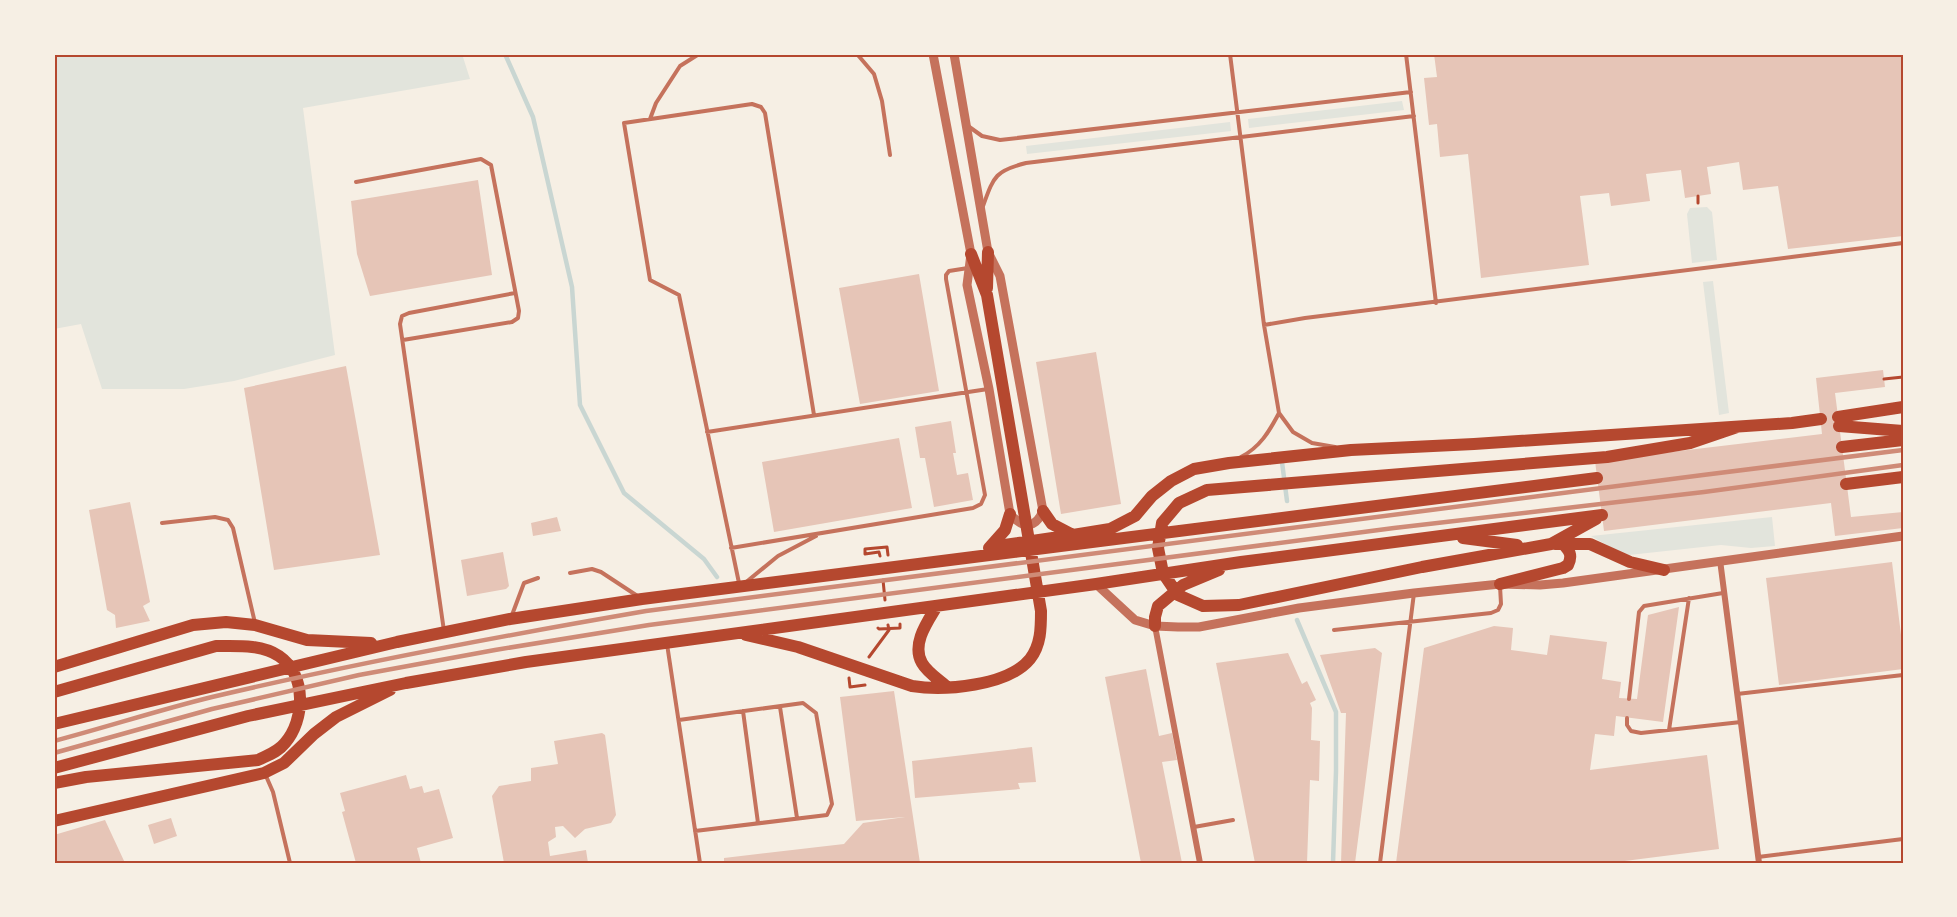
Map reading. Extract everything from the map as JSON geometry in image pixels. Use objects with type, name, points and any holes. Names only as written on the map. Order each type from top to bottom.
[{"type":"main road","points":[[739,633],[798,647],[912,686],[926,688],[968,686],[994,680],[1013,673],[1029,660],[1037,646],[1041,631],[1041,611],[987,296],[988,252]]},
{"type":"main road","points":[[971,254],[987,296]]},
{"type":"main road","points":[[1903,407],[1839,421],[1903,431]]},
{"type":"main road","points":[[961,559],[990,547],[1110,529],[1135,516],[1152,496],[1171,481],[1194,469],[1229,463],[1351,450],[1821,422]]},
{"type":"main road","points":[[1664,570],[1630,562],[1590,544],[1557,544],[1530,547],[1239,605],[1203,606],[1178,595],[1163,573],[1158,548],[1162,523],[1179,503],[1206,490],[1607,457],[1690,443],[1737,427]]},
{"type":"main road","points":[[1842,447],[1903,440]]},
{"type":"main road","points":[[1846,484],[1903,477]]},
{"type":"main road","points":[[54,724],[397,642],[510,619],[642,599],[1597,478]]},
{"type":"main road","points":[[1043,511],[1052,524],[1073,535]]},
{"type":"main road","points":[[990,547],[1005,531],[1010,514]]},
{"type":"main road","points":[[54,768],[248,716],[406,682],[526,662],[1096,584],[1240,562],[1602,515],[1557,544]]},
{"type":"main road","points":[[1444,536],[1530,547]]},
{"type":"main road","points":[[1500,584],[1568,565],[1571,555],[1569,550],[1557,544]]},
{"type":"main road","points":[[1155,626],[1158,606],[1183,585],[1240,562]]},
{"type":"main road","points":[[937,606],[922,634],[919,645],[920,661],[946,686]]},
{"type":"main road","points":[[54,667],[193,625],[226,622],[255,625],[307,640],[397,642]]},
{"type":"main road","points":[[54,692],[216,646],[243,646],[260,649],[279,657],[296,677],[300,696],[300,712],[294,730],[285,744],[258,760],[86,777],[54,783]]},
{"type":"main road","points":[[54,821],[264,773],[284,764],[314,734],[336,717],[406,682]]},
{"type":"street","points":[[933,54],[971,254],[967,285],[989,389],[1010,514],[1021,524],[1029,525],[1036,522],[1043,511],[1000,276],[988,252],[954,54]]},
{"type":"street","points":[[1096,584],[1136,620],[1155,626],[1199,627],[1299,608],[1414,593],[1500,584],[1563,583],[1903,536]]},
{"type":"street","points":[[1720,560],[1758,860]]},
{"type":"street","points":[[1155,626],[1200,863]]},
{"type":"lane","points":[[650,120],[656,103],[680,66],[699,54]]},
{"type":"lane","points":[[857,54],[874,75],[880,92],[890,155]]},
{"type":"lane","points":[[1230,54],[1264,325],[1279,413],[1293,432],[1312,443],[1351,450]]},
{"type":"lane","points":[[1406,54],[1436,303]]},
{"type":"lane","points":[[966,125],[982,136],[1000,140],[1411,92]]},
{"type":"lane","points":[[814,415],[765,113],[761,107],[752,104],[624,123],[650,280],[679,295],[740,587],[778,556],[822,534]]},
{"type":"lane","points":[[982,209],[991,184],[1004,169],[1026,163],[1239,135],[1414,116]]},
{"type":"lane","points":[[356,182],[481,159],[491,165],[519,310],[518,318],[512,321],[403,340]]},
{"type":"lane","points":[[1264,325],[1903,243]]},
{"type":"lane","points":[[731,548],[973,508],[981,504],[985,495],[946,274],[949,271],[969,267]]},
{"type":"lane","points":[[444,633],[400,324],[402,316],[409,313],[515,293]]},
{"type":"lane","points":[[707,432],[989,389]]},
{"type":"lane","points":[[1229,463],[1252,451],[1267,436],[1279,413]]},
{"type":"lane","points":[[162,523],[216,517],[228,520],[233,528],[255,625]]},
{"type":"lane","points":[[570,573],[592,569],[601,572],[642,599]]},
{"type":"lane","points":[[510,619],[524,583],[538,578]]},
{"type":"lane","points":[[1334,630],[1491,613],[1498,610],[1501,604],[1500,584]]},
{"type":"lane","points":[[1629,699],[1640,612],[1644,606],[1724,592]]},
{"type":"lane","points":[[1380,863],[1414,593]]},
{"type":"lane","points":[[1669,730],[1689,598]]},
{"type":"lane","points":[[667,643],[700,863]]},
{"type":"lane","points":[[1737,694],[1903,675]]},
{"type":"lane","points":[[679,720],[803,704],[816,713],[832,804],[827,815],[695,831]]},
{"type":"lane","points":[[780,706],[797,819]]},
{"type":"lane","points":[[743,711],[758,823]]},
{"type":"lane","points":[[1627,718],[1627,725],[1631,731],[1641,733],[1741,722]]},
{"type":"lane","points":[[264,773],[273,792],[290,863]]},
{"type":"lane","points":[[1194,827],[1233,820]]},
{"type":"lane","points":[[1758,860],[1903,839]]},
{"type":"path","points":[[1698,196],[1698,203]]},
{"type":"path","points":[[1884,379],[1903,377]]},
{"type":"path","points":[[879,552],[865,554],[865,549],[882,547]]},
{"type":"path","points":[[879,629],[900,628],[899,623]]},
{"type":"shaded area","points":[[54,54],[462,54],[470,79],[303,108],[335,355],[234,381],[184,389],[102,389],[81,324],[54,329]]},
{"type":"shaded area","points":[[1402,101],[1404,110],[1249,128],[1248,119]]},
{"type":"shaded area","points":[[1230,122],[1231,131],[1027,154],[1026,146]]},
{"type":"shaded area","points":[[1707,207],[1712,212],[1717,260],[1692,263],[1687,214],[1690,208]]},
{"type":"shaded area","points":[[1713,281],[1729,413],[1719,415],[1703,282]]},
{"type":"shaded area","points":[[1772,517],[1775,546],[1751,548],[1721,545],[1629,555],[1591,536]]},
{"type":"building","points":[[1434,54],[1903,54],[1903,236],[1788,249],[1778,186],[1743,190],[1739,162],[1707,167],[1711,194],[1685,198],[1681,170],[1646,174],[1650,201],[1611,206],[1609,193],[1580,196],[1589,265],[1481,278],[1468,154],[1440,157],[1437,124],[1429,125],[1424,78],[1437,77]]},
{"type":"building","points":[[478,180],[492,275],[370,296],[357,254],[351,201]]},
{"type":"building","points":[[919,274],[939,391],[860,404],[839,288]]},
{"type":"building","points":[[1096,352],[1121,504],[1061,514],[1036,362]]},
{"type":"building","points":[[346,366],[380,555],[274,570],[244,388]]},
{"type":"building","points":[[1883,370],[1885,387],[1835,393],[1851,517],[1903,512],[1903,528],[1835,536],[1831,503],[1604,531],[1595,461],[1822,434],[1816,378]]},
{"type":"building","points":[[951,421],[957,475],[968,473],[973,500],[934,507],[925,458],[920,458],[915,427]]},
{"type":"building","points":[[899,438],[912,508],[774,532],[762,462]]},
{"type":"building","points":[[130,502],[150,602],[143,606],[150,621],[116,628],[115,615],[107,610],[89,510]]},
{"type":"building","points":[[557,517],[561,531],[533,536],[531,523]]},
{"type":"building","points":[[503,552],[509,586],[506,589],[467,596],[461,560]]},
{"type":"building","points":[[1892,562],[1903,651],[1903,669],[1779,685],[1766,578]]},
{"type":"building","points":[[1679,607],[1663,722],[1616,716],[1614,736],[1595,734],[1590,770],[1707,755],[1719,849],[1609,863],[1396,863],[1424,648],[1494,626],[1513,628],[1511,650],[1547,655],[1550,635],[1607,642],[1602,679],[1621,682],[1619,698],[1637,699],[1648,615]]},
{"type":"building","points":[[1375,648],[1382,653],[1355,863],[1341,863],[1346,713],[1341,713],[1320,655]]},
{"type":"building","points":[[1288,653],[1302,684],[1307,681],[1316,700],[1310,703],[1312,708],[1311,740],[1320,741],[1319,781],[1310,780],[1307,863],[1255,863],[1216,663]]},
{"type":"building","points":[[1146,669],[1159,736],[1172,733],[1177,760],[1162,762],[1182,863],[1141,863],[1105,677]]},
{"type":"building","points":[[894,691],[920,863],[724,863],[724,858],[844,844],[863,823],[905,817],[856,821],[840,697]]},
{"type":"building","points":[[602,733],[605,735],[616,815],[611,823],[585,829],[575,838],[563,826],[555,827],[556,837],[548,842],[550,856],[586,850],[588,863],[504,863],[492,796],[499,786],[531,781],[531,768],[558,764],[554,741]]},
{"type":"building","points":[[1032,747],[1036,782],[1018,783],[1020,789],[915,798],[912,761]]},
{"type":"building","points":[[406,775],[410,789],[422,786],[424,793],[439,789],[453,838],[417,848],[421,863],[356,863],[342,812],[345,811],[340,793]]},
{"type":"building","points":[[171,818],[177,836],[154,844],[148,825]]},
{"type":"building","points":[[105,820],[125,863],[54,863],[54,835]]},
{"type":"waterway","points":[[505,54],[533,117],[572,287],[580,405],[624,493],[704,559],[717,577]]},
{"type":"waterway","points":[[1282,462],[1287,501]]},
{"type":"waterway","points":[[1297,620],[1336,712],[1333,863]]},
{"type":"railway","points":[[54,741],[192,702],[320,673],[646,611],[1903,450]]},
{"type":"railway","points":[[54,753],[212,709],[359,675],[649,625],[1394,528],[1704,492],[1903,465]]}]
